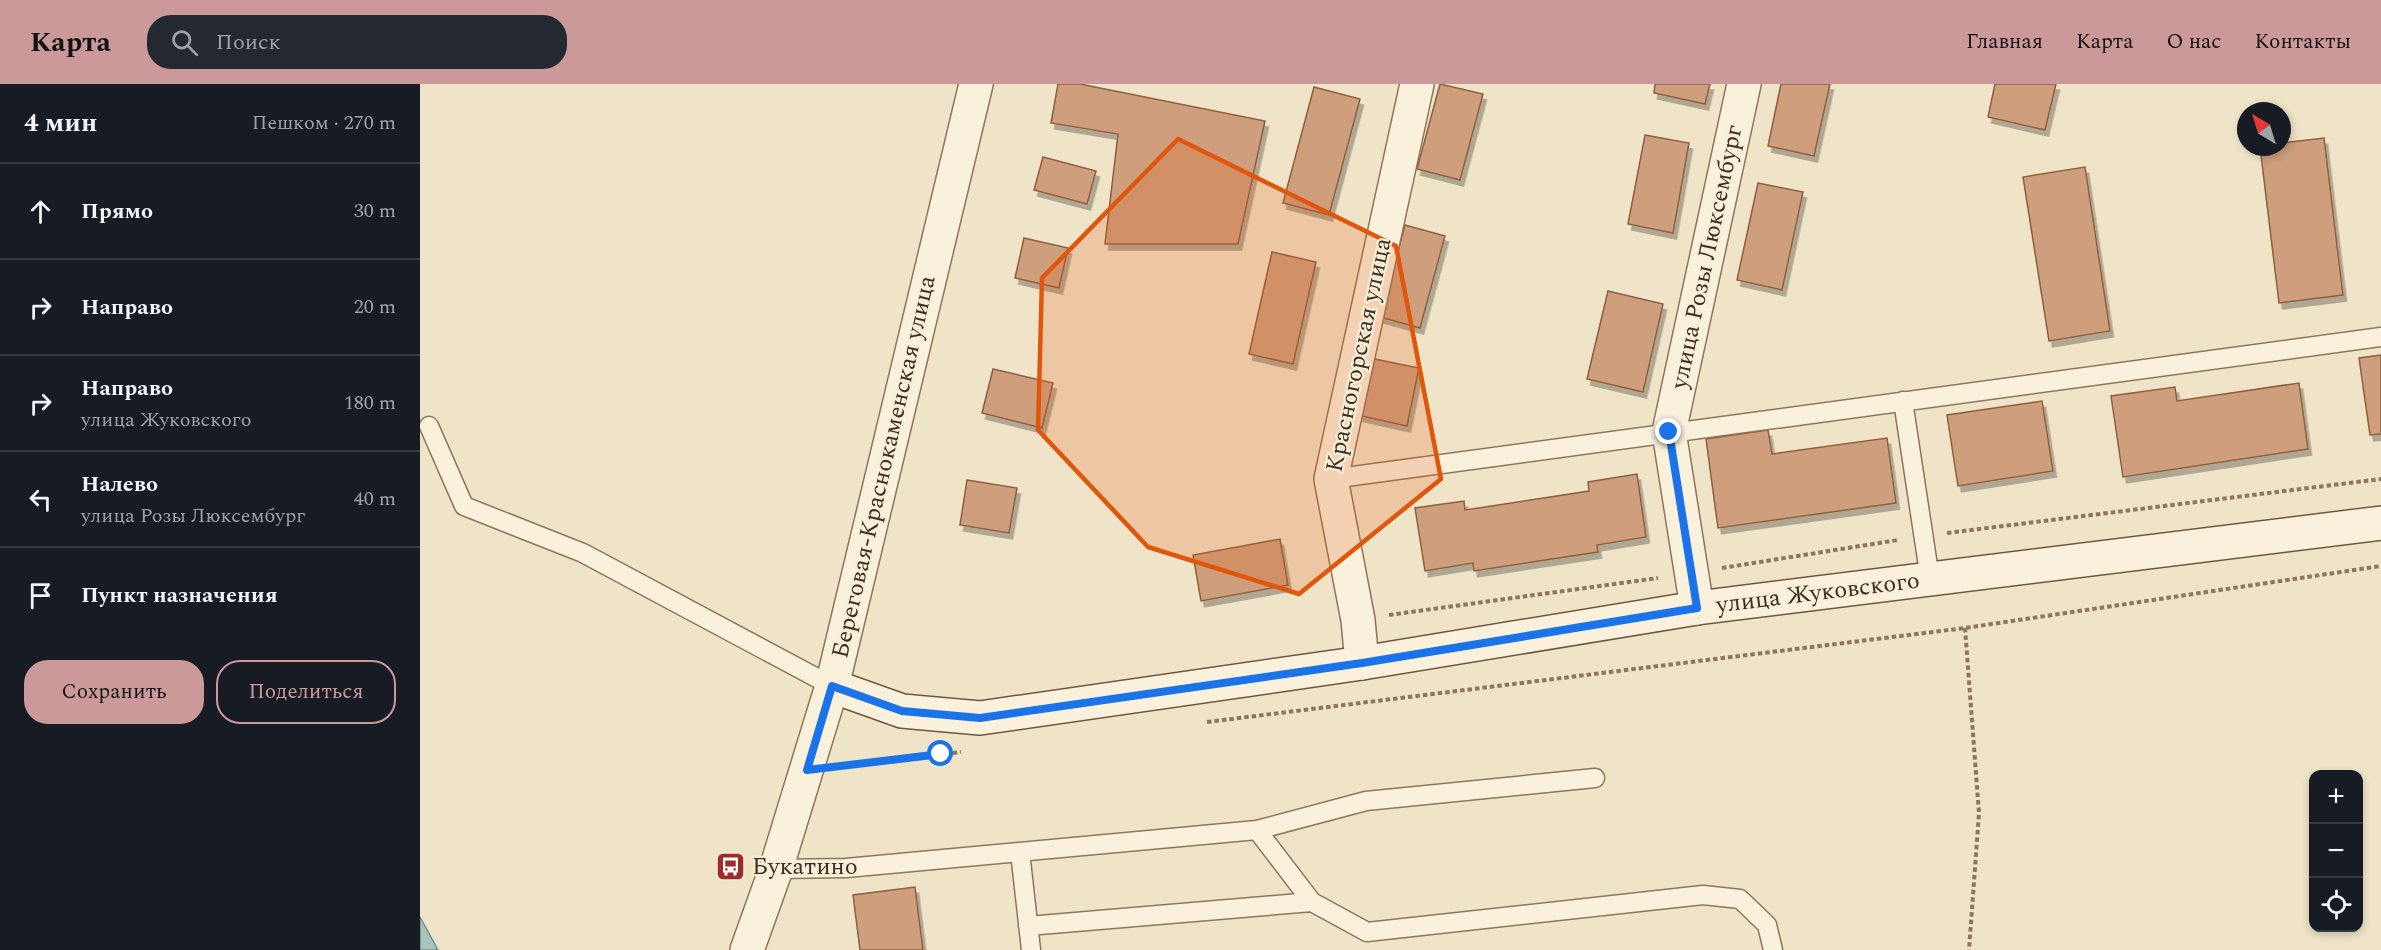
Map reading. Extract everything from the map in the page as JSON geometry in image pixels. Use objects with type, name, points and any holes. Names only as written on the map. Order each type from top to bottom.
[{"type":"street","name":"Береговая-Краснокаменская улица","points":[[747,950],[776,869],[832,686],[976,84]]},
{"type":"street","name":"Красногорская улица","points":[[1362,663],[1358,620],[1331,479],[1417,84]]},
{"type":"street","name":"улица Розы Люксембург","points":[[1697,608],[1669,432],[1744,84]]},
{"type":"street","name":"улица Жуковского","points":[[832,686],[902,711],[980,718],[1362,663],[1697,608],[2381,523]]},
{"type":"lane","points":[[1331,479],[2381,337]]},
{"type":"lane","points":[[1903,401],[1930,579]]},
{"type":"lane","points":[[429,426],[464,506],[583,553],[832,686]]},
{"type":"lane","points":[[776,869],[846,868],[1257,830],[1366,801],[1595,778]]},
{"type":"lane","points":[[1257,830],[1312,902],[1367,932],[1703,895],[1740,899],[1767,925],[1773,950]]},
{"type":"lane","points":[[1020,852],[1031,950]]},
{"type":"lane","points":[[1028,926],[1312,902]]},
{"type":"path","points":[[1358,620],[1691,573],[1924,536],[2381,479]]},
{"type":"path","points":[[1202,722],[1965,628],[2381,566]]},
{"type":"path","points":[[1965,628],[1979,813],[1969,950]]},
{"type":"path","points":[[807,770],[965,751]]},
{"type":"highlighted area","points":[[1178,139],[1396,246],[1441,479],[1299,594],[1148,547],[1038,430],[1042,278]]},
{"type":"water","points":[[420,917],[438,950],[420,950]]},
{"type":"building","points":[[1058,84],[1080,84],[1265,121],[1238,244],[1105,244],[1118,134],[1051,123]]},
{"type":"building","points":[[1440,84],[1483,94],[1460,180],[1417,169]]},
{"type":"building","points":[[1655,84],[1710,84],[1705,104],[1654,93]]},
{"type":"building","points":[[1781,84],[1830,84],[1814,156],[1768,146]]},
{"type":"building","points":[[1995,84],[2056,84],[2045,130],[1988,117]]},
{"type":"building","points":[[1314,87],[1360,99],[1329,215],[1283,203]]},
{"type":"building","points":[[1645,135],[1689,143],[1673,233],[1628,224]]},
{"type":"building","points":[[2324,138],[2343,295],[2279,303],[2261,156],[2291,156],[2291,142]]},
{"type":"building","points":[[1043,157],[1096,171],[1087,204],[1034,190]]},
{"type":"building","points":[[2085,167],[2110,331],[2049,341],[2023,177]]},
{"type":"building","points":[[1758,183],[1803,192],[1782,290],[1737,280]]},
{"type":"building","points":[[1405,225],[1445,236],[1420,328],[1380,317]]},
{"type":"building","points":[[1024,238],[1068,248],[1059,288],[1015,278]]},
{"type":"building","points":[[1272,252],[1316,262],[1293,364],[1249,354]]},
{"type":"building","points":[[1608,291],[1663,304],[1643,392],[1587,379]]},
{"type":"building","points":[[2381,355],[2381,434],[2370,435],[2359,358]]},
{"type":"building","points":[[1370,358],[1419,368],[1407,426],[1357,415]]},
{"type":"building","points":[[993,369],[1053,383],[1042,428],[982,413]]},
{"type":"building","points":[[2299,383],[2308,449],[2123,477],[2111,396],[2175,387],[2177,401]]},
{"type":"building","points":[[2042,401],[2053,471],[1958,486],[1947,415]]},
{"type":"building","points":[[1768,430],[1772,454],[1887,438],[1896,503],[1718,528],[1706,439]]},
{"type":"building","points":[[1637,474],[1646,537],[1597,545],[1598,552],[1474,571],[1473,563],[1425,571],[1415,508],[1464,501],[1465,510],[1589,491],[1588,482]]},
{"type":"building","points":[[967,480],[1017,488],[1009,533],[960,525]]},
{"type":"building","points":[[1280,539],[1288,585],[1201,601],[1193,555]]},
{"type":"building","points":[[915,887],[923,950],[860,950],[853,895]]},
{"type":"place","name":"Букатино","points":[[731,867]]},
{"type":"route","points":[[941,754],[807,770],[832,686],[902,711],[980,718],[1362,663],[1697,608],[1669,432]]}]
